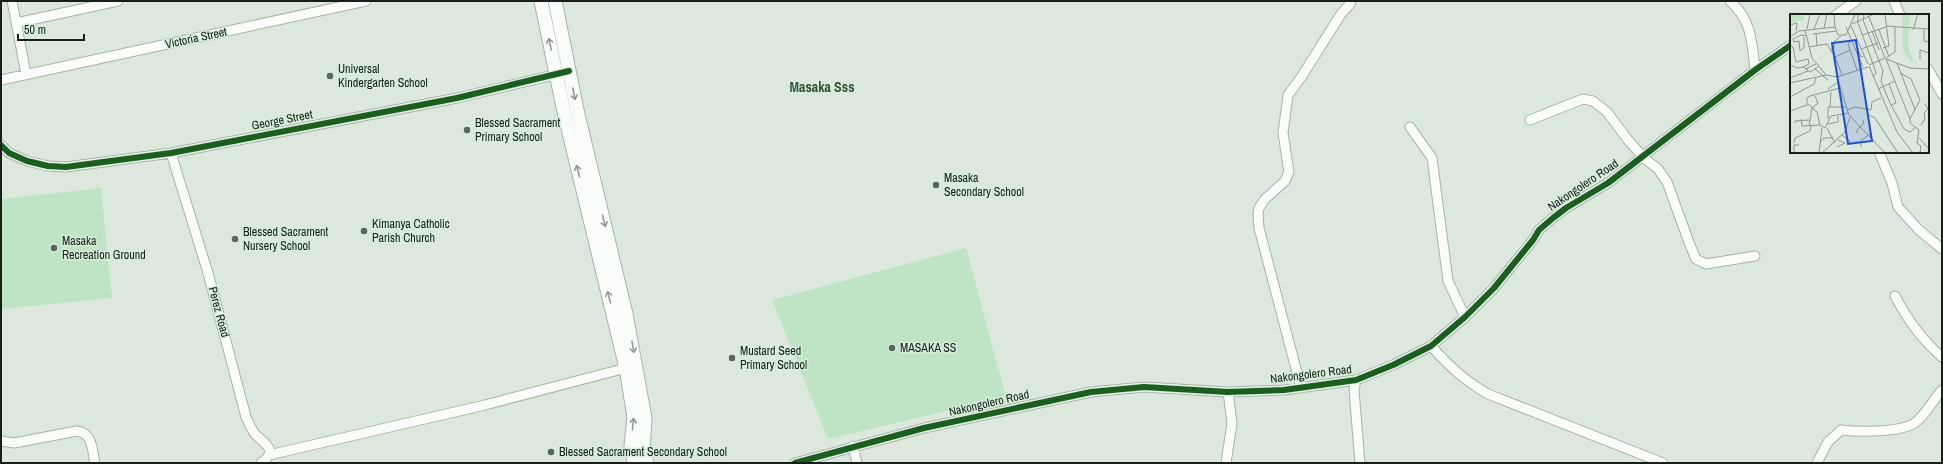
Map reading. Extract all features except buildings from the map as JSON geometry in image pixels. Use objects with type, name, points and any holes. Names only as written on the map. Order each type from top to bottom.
[{"type":"street","points":[[12,1],[26,74]]},
{"type":"street","points":[[16,23],[118,1]]},
{"type":"street","name":"Victoria Street","points":[[1,80],[366,1]]},
{"type":"street","points":[[541,1],[563,73],[626,314],[645,418],[643,452],[647,463]]},
{"type":"street","points":[[555,1],[563,73],[564,112],[626,368],[634,417],[631,446],[634,463]]},
{"type":"street","points":[[1301,388],[1259,228],[1258,214],[1265,200],[1285,182],[1287,177],[1288,164],[1283,133],[1288,95],[1351,1]]},
{"type":"street","points":[[1730,1],[1741,15],[1750,31],[1755,70]]},
{"type":"street","points":[[1837,14],[1856,1]]},
{"type":"street","points":[[1894,1],[1900,14]]},
{"type":"street","name":"Nakongolero Road","points":[[795,463],[853,446],[924,428],[1091,392],[1144,387],[1228,392],[1301,388],[1356,380],[1393,365],[1431,346],[1465,317],[1498,283],[1533,240],[1539,230],[1566,208],[1608,184],[1643,155],[1755,70],[1790,46]]},
{"type":"street","points":[[1929,71],[1942,94]]},
{"type":"street","name":"George Street","points":[[1,146],[9,153],[27,161],[48,166],[66,167],[171,153],[464,96],[563,73]]},
{"type":"street","points":[[1530,120],[1583,99],[1593,100],[1607,112],[1628,140],[1658,169],[1670,186],[1690,246],[1699,261],[1706,264],[1755,256]]},
{"type":"street","points":[[1410,127],[1432,158],[1448,281],[1465,317]]},
{"type":"street","name":"Perez Road","points":[[171,153],[208,273],[246,417],[254,433],[269,447],[269,455]]},
{"type":"street","points":[[1879,153],[1892,183],[1898,207],[1919,230],[1942,249]]},
{"type":"street","points":[[1895,296],[1914,328],[1931,348],[1942,357]]},
{"type":"street","points":[[1431,346],[1455,373],[1464,376],[1470,383],[1488,394],[1663,463]]},
{"type":"street","points":[[261,463],[269,455],[485,405],[626,368]]},
{"type":"street","points":[[1356,380],[1354,390],[1360,463]]},
{"type":"street","points":[[1817,463],[1828,442],[1841,430],[1865,432],[1893,429],[1915,423],[1942,390]]},
{"type":"street","points":[[1226,463],[1232,423],[1228,392]]},
{"type":"street","points":[[1,441],[14,442],[77,431],[83,432],[89,438],[95,463]]},
{"type":"street","points":[[853,446],[857,463]]},
{"type":"green space","name":"Masaka Recreation Ground","points":[[101,188],[112,298],[1,309],[1,199]]},
{"type":"green space","name":"MASAKA SS","points":[[966,248],[1006,397],[828,439],[772,300]]},
{"type":"cycle path","points":[[795,463],[924,428],[1091,392],[1144,387],[1228,392],[1284,390],[1356,380],[1393,365],[1431,346],[1465,317],[1494,288],[1533,240],[1539,230],[1553,218],[1566,208],[1608,183],[1755,70],[1790,46]]},
{"type":"cycle path","points":[[1,145],[9,153],[27,161],[48,166],[66,167],[171,153],[457,98],[569,71]]},
{"type":"place","name":"Universal Kindergarten School","points":[[330,76]]},
{"type":"place","name":"Blessed Sacrament Primary School","points":[[467,130]]},
{"type":"place","name":"Masaka Secondary School","points":[[936,185]]},
{"type":"place","name":"Kimanya Catholic Parish Church","points":[[364,231]]},
{"type":"place","name":"Blessed Sacrament Nursery School","points":[[235,239]]},
{"type":"place","name":"Masaka Recreation Ground","points":[[54,248]]},
{"type":"place","name":"MASAKA SS","points":[[892,348]]},
{"type":"place","name":"Mustard Seed Primary School","points":[[732,358]]},
{"type":"place","name":"Blessed Sacrament Secondary School","points":[[551,452]]},
{"type":"district","name":"Masaka Sss","points":[[822,87]]}]
